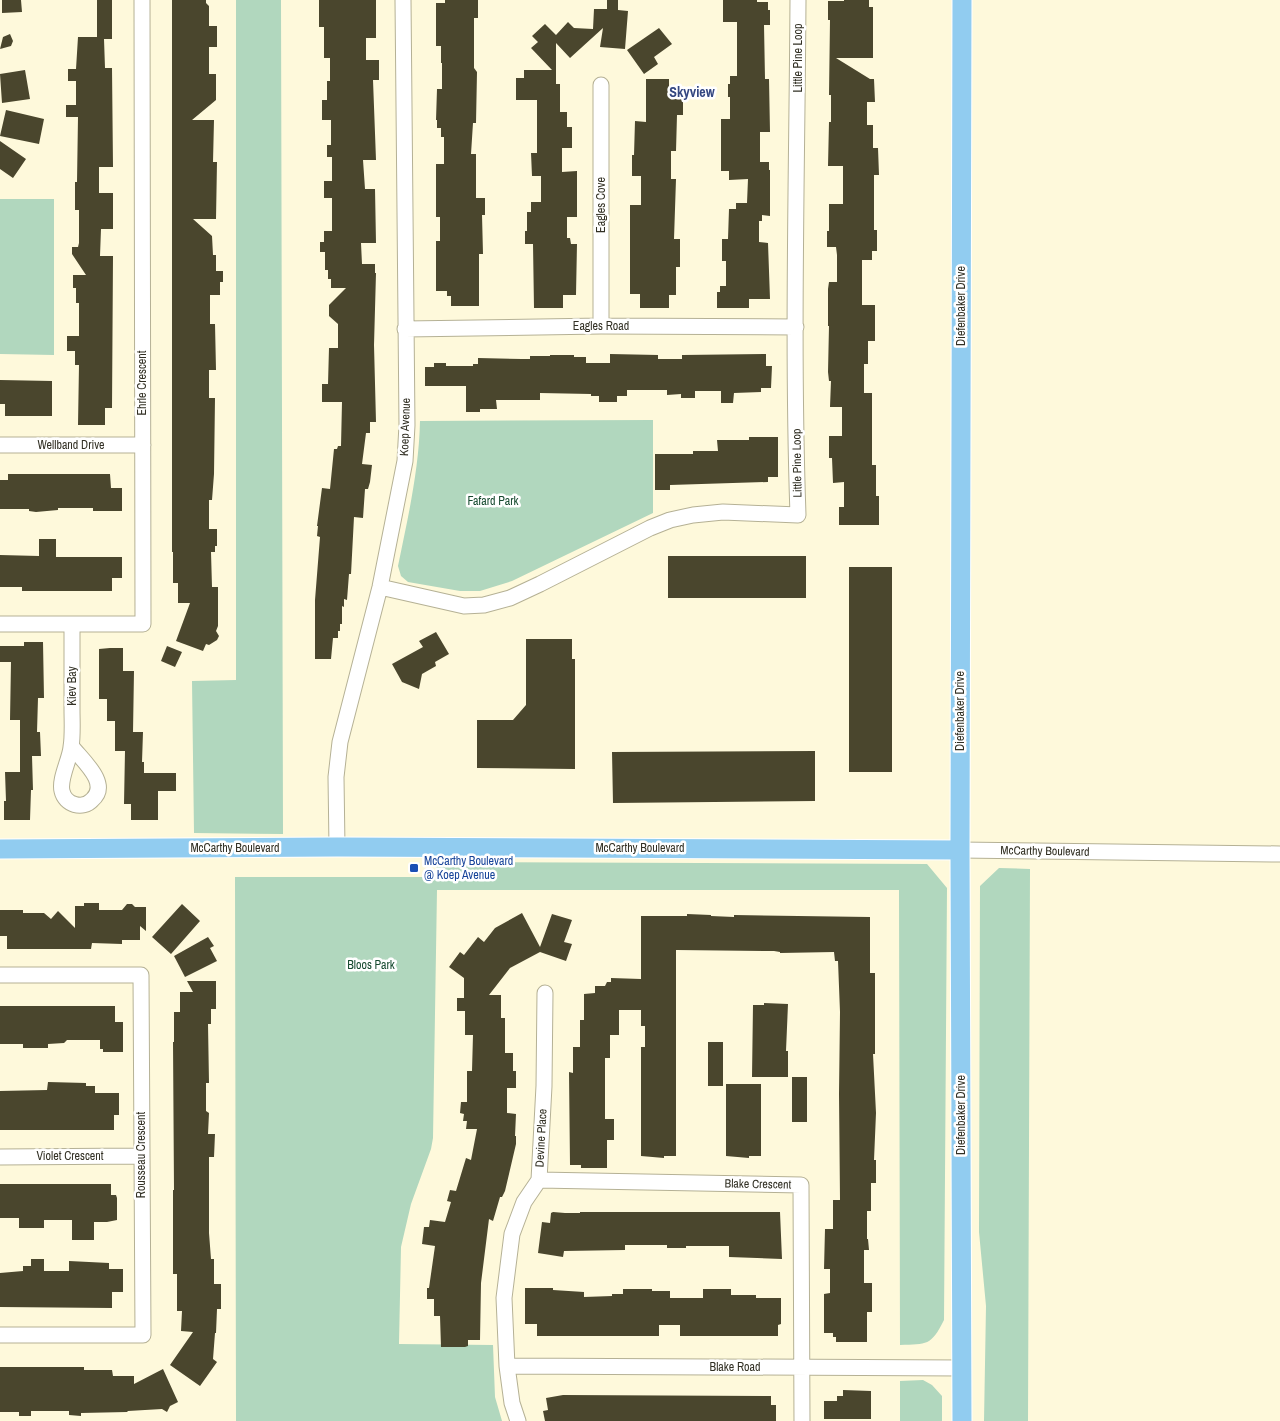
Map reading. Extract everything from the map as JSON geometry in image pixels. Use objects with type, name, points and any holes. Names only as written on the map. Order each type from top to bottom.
[{"type":"main road","name":"Diefenbaker Drive","points":[[962,0],[960,850],[962,1421]]},
{"type":"main road","name":"McCarthy Boulevard","points":[[0,849],[338,847],[960,850]]},
{"type":"street","name":"Ehrle Crescent","points":[[0,624],[143,624],[142,0]]},
{"type":"street","name":"Koep Avenue","points":[[338,847],[336,777],[340,742],[380,587],[404,461],[407,424],[403,0]]},
{"type":"street","name":"Little Pine Loop","points":[[380,587],[464,606],[484,606],[510,598],[650,528],[670,520],[722,512],[798,515],[796,327],[798,0]]},
{"type":"street","name":"Eagles Cove","points":[[601,85],[601,326]]},
{"type":"street","name":"Eagles Road","points":[[405,329],[601,326],[796,327]]},
{"type":"street","name":"Wellband Drive","points":[[0,445],[142,445]]},
{"type":"street","name":"Kiev Bay","points":[[72,625],[72,747]]},
{"type":"street","name":"McCarthy Boulevard","points":[[960,850],[1280,854]]},
{"type":"street","name":"Rousseau Crescent","points":[[0,975],[141,975],[142,1335],[0,1335]]},
{"type":"street","name":"Devine Place","points":[[518,1421],[512,1402],[507,1366],[504,1298],[512,1234],[524,1202],[539,1180],[544,1086],[545,993]]},
{"type":"street","name":"Violet Crescent","points":[[0,1157],[141,1156]]},
{"type":"street","name":"Blake Crescent","points":[[539,1180],[801,1185],[802,1421]]},
{"type":"street","name":"Blake Road","points":[[507,1366],[962,1368]]},
{"type":"green space","points":[[236,0],[281,0],[283,834],[194,833],[192,681],[236,680]]},
{"type":"green space","points":[[0,199],[54,199],[54,355],[0,354]]},
{"type":"green space","name":"Fafard Park","points":[[653,420],[653,513],[512,581],[480,591],[460,591],[408,582],[401,576],[398,566],[415,475],[420,421]]},
{"type":"green space","name":"Bloos Park","points":[[437,862],[927,864],[947,888],[944,1320],[935,1335],[922,1344],[900,1345],[899,890],[437,890],[433,1138],[431,1149],[411,1204],[401,1247],[399,1344],[493,1345],[495,1397],[502,1421],[236,1421],[235,877],[436,877]]},
{"type":"green space","points":[[999,868],[1030,869],[1028,1421],[984,1421],[986,1306],[979,1232],[980,886]]},
{"type":"green space","points":[[923,1380],[932,1385],[942,1396],[942,1421],[900,1421],[900,1381]]},
{"type":"building","points":[[2,0],[21,0],[22,12],[2,13]]},
{"type":"building","points":[[97,0],[112,0],[112,39],[104,39],[105,68],[112,68],[113,167],[99,167],[99,193],[113,193],[113,229],[101,229],[100,256],[113,256],[112,408],[105,408],[105,425],[78,425],[79,365],[75,365],[75,351],[67,351],[67,336],[79,336],[79,303],[76,303],[76,288],[73,288],[73,275],[86,275],[72,254],[72,247],[78,247],[79,243],[79,210],[75,210],[78,117],[66,117],[66,105],[76,105],[76,81],[68,81],[68,69],[76,69],[78,37],[97,37]]},
{"type":"building","points":[[172,0],[206,0],[209,6],[209,26],[217,26],[217,47],[209,47],[209,74],[216,74],[216,100],[192,120],[214,120],[213,162],[217,162],[216,219],[193,219],[212,236],[213,255],[216,255],[216,271],[223,271],[223,282],[220,282],[220,295],[210,295],[210,324],[215,324],[216,370],[209,370],[209,398],[215,398],[214,474],[212,500],[209,500],[209,529],[217,529],[217,546],[215,546],[215,552],[211,552],[212,587],[218,587],[218,626],[216,631],[219,636],[217,640],[209,645],[206,644],[203,651],[176,641],[190,603],[178,603],[178,583],[173,583]]},
{"type":"building","points":[[319,0],[376,0],[376,38],[366,38],[366,60],[379,60],[379,80],[373,80],[376,160],[363,160],[365,189],[375,189],[376,243],[361,243],[362,264],[375,264],[376,273],[374,345],[376,422],[370,422],[370,433],[366,433],[362,464],[372,465],[370,482],[368,489],[365,489],[363,518],[354,517],[351,574],[349,574],[347,600],[344,599],[344,607],[342,606],[342,624],[340,624],[340,631],[338,631],[338,638],[333,638],[331,659],[315,659],[315,600],[320,537],[317,536],[317,526],[322,488],[330,489],[334,449],[341,446],[342,402],[322,402],[322,384],[328,384],[329,348],[338,348],[338,324],[329,316],[329,305],[346,288],[331,288],[328,270],[325,270],[325,252],[320,252],[320,242],[324,242],[324,231],[332,231],[332,198],[324,198],[324,181],[332,181],[332,157],[327,157],[327,145],[331,145],[331,120],[322,120],[322,100],[327,100],[327,81],[330,81],[330,58],[324,58],[324,27],[319,27]]},
{"type":"building","points":[[445,0],[478,0],[478,18],[474,18],[474,68],[477,72],[476,123],[473,123],[471,154],[476,154],[476,198],[485,198],[485,215],[482,215],[483,254],[479,254],[479,306],[451,306],[451,296],[447,296],[447,291],[436,291],[436,241],[440,241],[440,217],[436,217],[436,164],[444,164],[444,137],[441,137],[441,128],[437,128],[436,120],[437,89],[442,89],[442,63],[441,46],[436,46],[436,3],[445,3]]},
{"type":"building","points":[[607,0],[618,0],[618,10],[628,11],[625,49],[600,47],[603,28],[570,58],[556,43],[556,84],[560,84],[560,112],[567,112],[567,127],[572,127],[572,148],[562,148],[562,172],[577,171],[577,217],[567,217],[567,238],[570,238],[571,244],[577,244],[576,295],[563,295],[563,308],[534,308],[533,244],[525,244],[525,231],[527,231],[527,212],[531,212],[531,202],[541,202],[541,176],[532,176],[531,153],[537,153],[537,100],[516,100],[516,78],[524,78],[524,70],[552,70],[531,48],[538,42],[532,36],[545,24],[556,35],[568,22],[574,28],[593,29],[594,9],[607,9]]},
{"type":"building","points":[[723,0],[757,0],[757,2],[768,2],[768,10],[770,10],[770,25],[764,25],[765,79],[769,79],[770,132],[760,132],[760,162],[769,162],[770,216],[762,215],[762,221],[759,221],[759,242],[768,243],[770,299],[749,299],[749,308],[717,308],[717,292],[720,292],[720,286],[726,286],[726,261],[722,261],[722,239],[728,239],[729,209],[736,209],[736,203],[747,203],[748,179],[729,180],[729,171],[721,171],[721,119],[730,119],[728,84],[730,84],[730,76],[737,76],[737,22],[723,22]]},
{"type":"building","points":[[869,0],[869,7],[873,7],[873,58],[836,58],[870,79],[874,79],[875,102],[867,102],[867,125],[873,125],[873,148],[878,148],[879,175],[874,175],[874,230],[877,230],[877,251],[872,251],[872,260],[862,260],[862,305],[875,305],[875,341],[868,341],[868,364],[864,364],[864,393],[872,393],[872,465],[876,465],[876,496],[879,496],[879,525],[839,525],[839,507],[844,507],[844,482],[833,483],[832,458],[829,458],[829,436],[842,436],[842,407],[830,407],[828,289],[829,282],[837,282],[837,255],[836,247],[827,247],[827,231],[829,231],[829,204],[843,204],[843,166],[828,166],[831,95],[829,95],[830,20],[828,20],[828,1]]},
{"type":"building","points":[[659,28],[672,44],[654,57],[658,64],[644,74],[627,50]]},
{"type":"building","points":[[10,34],[13,41],[11,46],[0,49],[3,37]]},
{"type":"building","points":[[25,70],[30,99],[2,103],[0,74]]},
{"type":"building","points":[[646,79],[669,79],[669,87],[683,87],[683,115],[677,115],[676,151],[671,151],[671,179],[676,179],[674,239],[680,239],[680,267],[676,267],[676,295],[669,295],[669,308],[640,308],[640,294],[630,294],[630,205],[641,205],[641,176],[632,176],[632,155],[634,155],[635,121],[646,122]]},
{"type":"building","points":[[6,110],[44,119],[39,144],[0,136]]},
{"type":"building","points":[[0,141],[26,159],[13,178],[0,169]]},
{"type":"building","points":[[610,354],[658,355],[658,359],[682,359],[682,355],[766,354],[766,366],[772,366],[771,388],[761,388],[761,392],[734,393],[733,403],[721,403],[721,391],[695,391],[695,398],[681,398],[681,394],[667,395],[667,390],[627,390],[627,396],[617,396],[617,402],[599,402],[599,396],[591,396],[591,394],[540,393],[540,400],[496,400],[497,409],[480,409],[480,412],[466,412],[466,386],[425,386],[425,367],[434,367],[434,363],[446,363],[446,366],[473,366],[473,364],[478,364],[478,358],[530,359],[530,356],[574,355],[574,357],[586,357],[586,363],[610,363]]},
{"type":"building","points":[[0,380],[52,381],[52,416],[5,416],[5,404],[0,404]]},
{"type":"building","points":[[749,437],[778,437],[778,477],[768,477],[768,482],[670,485],[670,490],[655,490],[655,454],[693,454],[693,451],[718,451],[717,440],[749,440]]},
{"type":"building","points":[[8,474],[110,474],[111,488],[122,488],[122,511],[93,511],[93,508],[58,508],[58,510],[36,512],[29,511],[29,509],[0,509],[0,480],[8,480]]},
{"type":"building","points":[[39,539],[56,539],[56,557],[122,557],[122,578],[112,578],[112,591],[22,591],[22,587],[0,587],[0,555],[39,556]]},
{"type":"building","points":[[668,556],[806,556],[806,598],[668,598]]},
{"type":"building","points":[[849,567],[892,567],[892,772],[849,772]]},
{"type":"building","points":[[436,632],[449,654],[435,662],[436,666],[422,674],[419,689],[402,682],[392,664],[423,647],[419,641]]},
{"type":"building","points":[[526,639],[572,639],[572,659],[575,659],[575,769],[477,768],[477,720],[513,720],[526,705]]},
{"type":"building","points":[[24,642],[43,642],[44,698],[38,698],[37,732],[40,732],[41,756],[32,756],[33,790],[31,790],[30,820],[4,820],[4,801],[6,801],[5,772],[20,772],[20,720],[10,720],[11,662],[0,662],[0,646],[24,646]]},
{"type":"building","points":[[167,646],[182,652],[175,667],[161,661]]},
{"type":"building","points":[[123,648],[123,671],[134,671],[133,732],[143,732],[142,762],[144,762],[144,773],[176,773],[176,791],[158,791],[158,820],[131,820],[131,804],[124,804],[125,751],[115,751],[115,721],[107,721],[107,699],[99,699],[99,649]]},
{"type":"building","points":[[815,751],[815,801],[613,803],[612,752]]},
{"type":"building","points":[[84,903],[99,903],[99,910],[122,910],[127,904],[132,904],[135,907],[146,907],[146,931],[140,926],[140,940],[122,940],[122,944],[92,943],[91,949],[7,949],[7,936],[0,936],[0,910],[23,910],[23,913],[44,913],[51,919],[58,911],[75,928],[75,906],[84,906]]},
{"type":"building","points":[[182,904],[200,921],[171,954],[152,937]]},
{"type":"building","points":[[522,913],[540,947],[552,914],[572,920],[564,942],[572,944],[566,961],[540,952],[510,968],[489,995],[501,995],[501,1018],[505,1018],[505,1053],[513,1053],[513,1071],[516,1071],[516,1088],[507,1088],[507,1113],[516,1114],[516,1144],[505,1191],[502,1197],[500,1197],[493,1221],[489,1219],[481,1283],[480,1340],[468,1340],[468,1346],[465,1347],[441,1347],[440,1316],[434,1316],[434,1299],[427,1299],[427,1288],[429,1288],[435,1246],[422,1244],[424,1227],[429,1227],[430,1220],[445,1222],[451,1202],[447,1201],[450,1190],[456,1191],[466,1158],[471,1160],[477,1129],[466,1129],[467,1121],[463,1121],[464,1114],[460,1113],[461,1102],[467,1102],[467,1071],[472,1071],[473,1035],[465,1035],[465,1011],[457,1011],[457,998],[464,998],[464,978],[449,967],[460,952],[464,955],[478,937],[484,942],[495,928]]},
{"type":"building","points":[[687,914],[734,917],[734,915],[870,917],[870,973],[875,973],[875,1054],[873,1054],[876,1113],[874,1160],[876,1160],[876,1183],[871,1183],[871,1211],[867,1211],[869,1250],[864,1250],[864,1283],[872,1283],[872,1312],[867,1312],[867,1342],[836,1342],[836,1337],[833,1337],[833,1333],[824,1333],[824,1294],[830,1293],[830,1269],[824,1269],[825,1229],[833,1229],[833,1200],[840,1200],[840,1012],[838,961],[835,961],[834,952],[780,953],[774,951],[676,950],[676,1156],[664,1156],[664,1158],[641,1156],[641,1047],[645,1047],[645,1026],[641,1026],[641,1010],[619,1010],[619,1035],[610,1035],[610,1058],[605,1058],[605,1119],[614,1119],[614,1140],[607,1140],[607,1168],[581,1168],[581,1165],[570,1165],[569,1072],[573,1073],[573,1047],[580,1047],[580,1020],[584,1020],[584,994],[595,993],[595,986],[605,986],[607,982],[611,982],[611,978],[641,979],[641,916],[687,916]]},
{"type":"building","points":[[208,937],[214,946],[210,948],[217,961],[185,977],[174,956]]},
{"type":"building","points":[[187,981],[216,981],[216,1009],[211,1009],[211,1024],[208,1024],[209,1083],[206,1083],[206,1111],[209,1113],[208,1134],[215,1134],[214,1157],[209,1157],[209,1233],[211,1259],[214,1259],[214,1284],[221,1284],[221,1309],[217,1309],[213,1359],[217,1362],[200,1386],[170,1365],[193,1332],[181,1331],[182,1311],[177,1311],[177,1274],[173,1274],[174,1012],[180,1012],[180,992],[193,992]]},
{"type":"building","points":[[764,1003],[788,1004],[786,1051],[788,1051],[788,1077],[752,1077],[753,1005],[764,1005]]},
{"type":"building","points":[[0,1006],[115,1006],[115,1022],[123,1022],[123,1052],[103,1052],[103,1049],[100,1049],[100,1040],[67,1040],[64,1043],[48,1044],[48,1048],[23,1048],[23,1044],[0,1044]]},
{"type":"building","points":[[708,1042],[723,1042],[723,1086],[708,1086]]},
{"type":"building","points":[[792,1077],[807,1077],[807,1122],[792,1122]]},
{"type":"building","points":[[48,1082],[86,1083],[86,1086],[95,1086],[95,1093],[119,1093],[119,1115],[114,1115],[114,1130],[0,1130],[0,1091],[47,1090]]},
{"type":"building","points":[[726,1084],[761,1084],[761,1156],[749,1156],[749,1158],[726,1156]]},
{"type":"building","points":[[0,1184],[111,1184],[111,1195],[116,1195],[117,1198],[117,1220],[94,1222],[94,1240],[72,1240],[72,1220],[44,1220],[44,1228],[19,1228],[19,1218],[0,1218]]},
{"type":"building","points":[[780,1212],[782,1259],[729,1257],[729,1246],[667,1248],[667,1245],[625,1245],[625,1250],[564,1251],[563,1257],[538,1253],[542,1222],[550,1223],[551,1213]]},
{"type":"building","points":[[31,1259],[44,1259],[44,1271],[69,1271],[69,1261],[109,1263],[109,1269],[123,1269],[123,1292],[112,1292],[112,1308],[0,1307],[0,1273],[23,1271],[23,1266],[31,1266]]},
{"type":"building","points":[[525,1288],[553,1288],[553,1290],[584,1292],[584,1297],[623,1294],[623,1289],[652,1289],[652,1291],[670,1291],[670,1298],[703,1298],[703,1289],[731,1289],[731,1295],[781,1298],[781,1324],[778,1325],[778,1336],[680,1336],[680,1325],[659,1325],[659,1336],[537,1336],[537,1324],[525,1324]]},
{"type":"building","points":[[0,1367],[84,1367],[84,1370],[112,1370],[113,1376],[134,1376],[134,1384],[163,1369],[178,1402],[170,1406],[167,1412],[162,1409],[81,1413],[81,1416],[69,1415],[69,1411],[31,1411],[31,1416],[19,1416],[19,1412],[0,1412]]},
{"type":"building","points":[[843,1390],[871,1391],[871,1419],[824,1419],[824,1401],[837,1401],[837,1396],[843,1396]]},
{"type":"building","points":[[563,1395],[771,1396],[771,1405],[776,1405],[776,1421],[545,1421],[543,1411],[548,1410],[546,1398]]},
{"type":"place","name":"McCarthy Boulevard @ Koep Avenue","points":[[414,868]]},
{"type":"district","name":"Skyview","points":[[692,92]]}]
